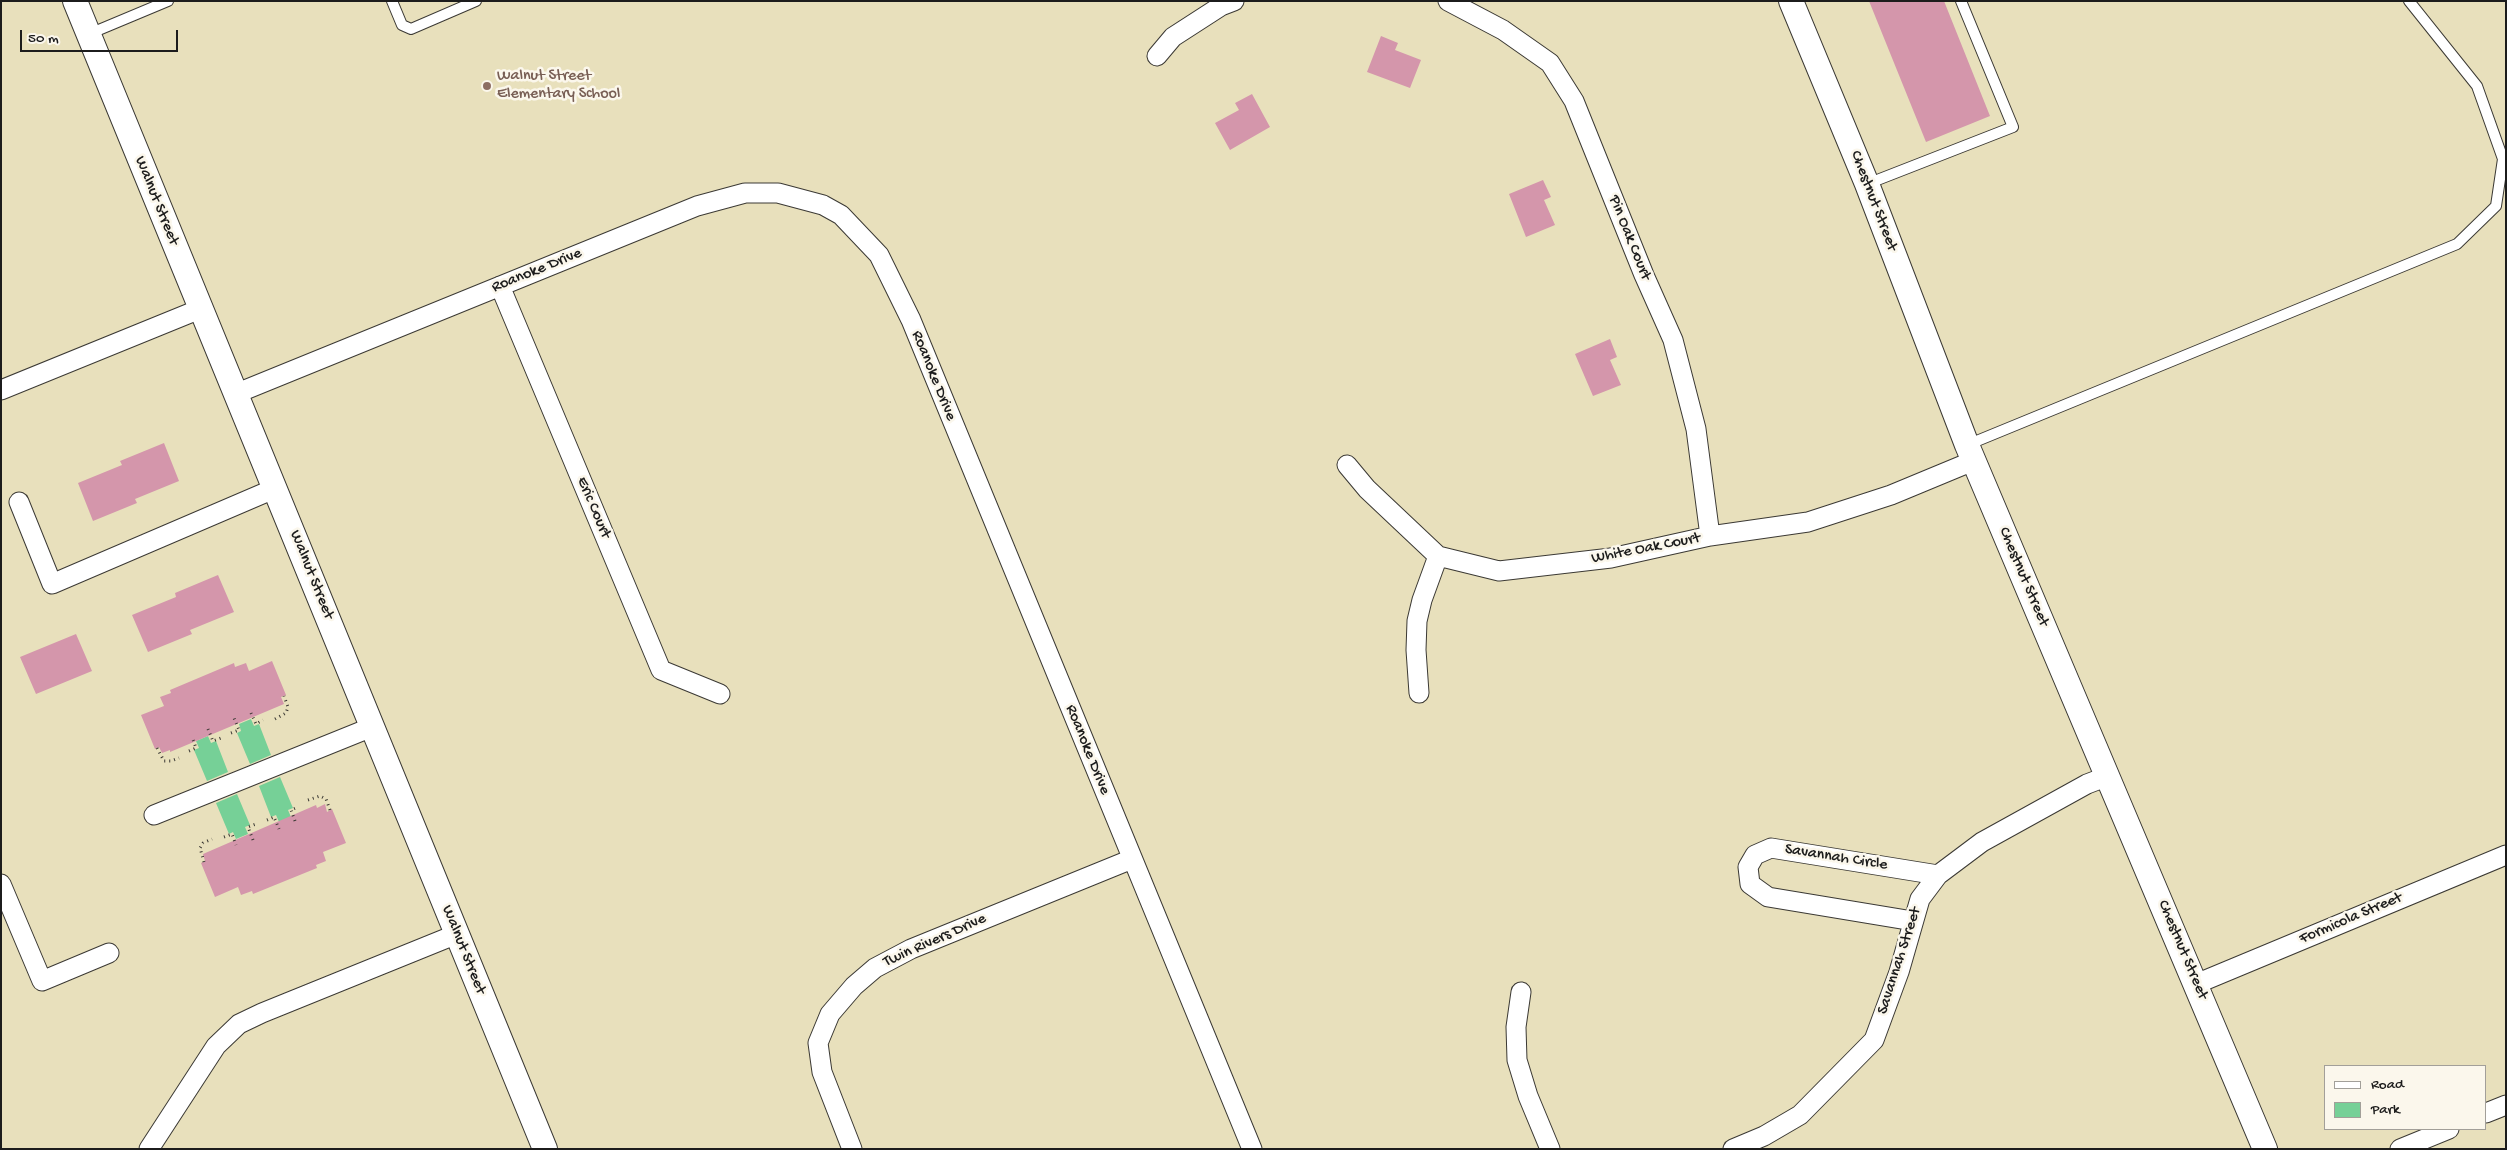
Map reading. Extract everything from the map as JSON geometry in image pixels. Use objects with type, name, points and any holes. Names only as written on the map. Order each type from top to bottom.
[{"type":"street","name":"Walnut Street","points":[[75,1],[545,1149]]},
{"type":"street","points":[[1157,56],[1173,37],[1222,6],[1234,1]]},
{"type":"street","name":"Chestnut Street","points":[[1791,1],[1867,184],[1970,453],[2265,1149]]},
{"type":"street","name":"Pin Oak Court","points":[[1458,4],[1503,30],[1550,63],[1574,101],[1644,275],[1673,340],[1696,429],[1710,536]]},
{"type":"street","name":"Roanoke Drive","points":[[235,394],[697,206],[745,194],[778,194],[806,199],[842,215],[880,255],[911,320],[1252,1149]]},
{"type":"street","name":"Eric Court","points":[[500,286],[660,670],[720,694]]},
{"type":"street","points":[[1,390],[200,309]]},
{"type":"street","name":"White Oak Court","points":[[1347,465],[1367,488],[1438,556],[1499,571],[1611,558],[1710,536],[1808,522],[1891,495],[1970,453]]},
{"type":"street","points":[[19,502],[52,584],[276,488]]},
{"type":"street","points":[[1419,693],[1416,650],[1417,621],[1422,600],[1438,556]]},
{"type":"street","points":[[154,815],[372,726]]},
{"type":"street","name":"Savannah Street","points":[[1733,1149],[1764,1136],[1800,1115],[1874,1040],[1899,972],[1920,899],[1938,875],[1982,842],[2087,784],[2108,776]]},
{"type":"street","name":"Savannah Circle","points":[[1913,921],[1768,897],[1750,884],[1748,867],[1755,855],[1771,848],[1938,875]]},
{"type":"street","name":"Formicola Street","points":[[2196,984],[2506,855]]},
{"type":"street","name":"Twin Rivers Drive","points":[[852,1149],[822,1072],[818,1043],[830,1014],[854,986],[875,968],[911,949],[1132,859]]},
{"type":"street","points":[[1,884],[5,904],[42,981],[109,954]]},
{"type":"street","points":[[149,1149],[216,1046],[239,1024],[457,934]]},
{"type":"street","points":[[1521,992],[1516,1027],[1517,1060],[1528,1096],[1550,1149]]},
{"type":"street","points":[[2487,1114],[2506,1105]]},
{"type":"street","points":[[2400,1149],[2447,1130]]},
{"type":"lane","points":[[88,34],[168,1]]},
{"type":"lane","points":[[392,1],[402,26],[411,29],[476,1]]},
{"type":"lane","points":[[1867,184],[2013,126],[1961,1]]},
{"type":"lane","points":[[1970,453],[2457,244],[2496,206],[2503,159],[2477,86],[2409,1]]},
{"type":"path","points":[[275,719],[286,713],[288,707],[284,696]]},
{"type":"path","points":[[251,713],[256,724],[263,720]]},
{"type":"path","points":[[231,734],[239,730],[234,718]]},
{"type":"path","points":[[208,729],[213,741],[221,738]]},
{"type":"path","points":[[188,751],[196,748],[192,737]]},
{"type":"path","points":[[157,748],[164,761],[179,758]]},
{"type":"path","points":[[308,800],[320,796],[326,799],[330,810]]},
{"type":"path","points":[[295,821],[291,810],[298,807]]},
{"type":"path","points":[[267,820],[274,817],[279,829]]},
{"type":"path","points":[[253,840],[248,827],[256,824]]},
{"type":"path","points":[[224,838],[232,834],[236,845]]},
{"type":"path","points":[[204,862],[200,848],[204,842],[212,839]]},
{"type":"green space","points":[[251,719],[254,726],[259,724],[271,755],[250,764],[237,733],[241,731],[239,724]]},
{"type":"green space","points":[[208,736],[211,743],[216,741],[228,772],[207,781],[194,750],[199,748],[196,741]]},
{"type":"green space","points":[[280,777],[293,808],[288,810],[291,817],[279,822],[276,815],[271,817],[259,786]]},
{"type":"green space","points":[[237,794],[250,825],[245,827],[248,834],[236,839],[233,832],[229,834],[216,803]]},
{"type":"building","points":[[1869,1],[1944,1],[1990,116],[1926,142]]},
{"type":"building","points":[[1381,36],[1398,43],[1395,50],[1421,60],[1410,88],[1367,72]]},
{"type":"building","points":[[1252,94],[1270,127],[1230,150],[1215,123],[1239,110],[1235,103]]},
{"type":"building","points":[[1543,180],[1551,197],[1544,200],[1555,225],[1526,237],[1509,194]]},
{"type":"building","points":[[1610,339],[1617,357],[1610,360],[1621,385],[1593,396],[1575,354]]},
{"type":"building","points":[[164,443],[179,481],[135,499],[137,503],[93,521],[78,483],[122,465],[120,461]]},
{"type":"building","points":[[218,575],[234,612],[190,630],[192,634],[148,652],[132,615],[176,597],[175,593]]},
{"type":"building","points":[[76,634],[92,671],[36,694],[20,657]]},
{"type":"building","points":[[272,661],[286,695],[281,697],[284,704],[170,752],[170,750],[162,753],[159,747],[155,749],[141,715],[164,706],[160,697],[171,693],[170,690],[234,663],[235,667],[246,663],[249,671]]},
{"type":"building","points":[[325,804],[327,812],[332,809],[346,843],[323,852],[326,861],[316,865],[317,868],[253,894],[252,891],[241,895],[238,887],[215,897],[201,863],[205,861],[203,854],[316,805],[317,808]]},
{"type":"place","name":"Walnut Street Elementary School","points":[[487,86]]}]
